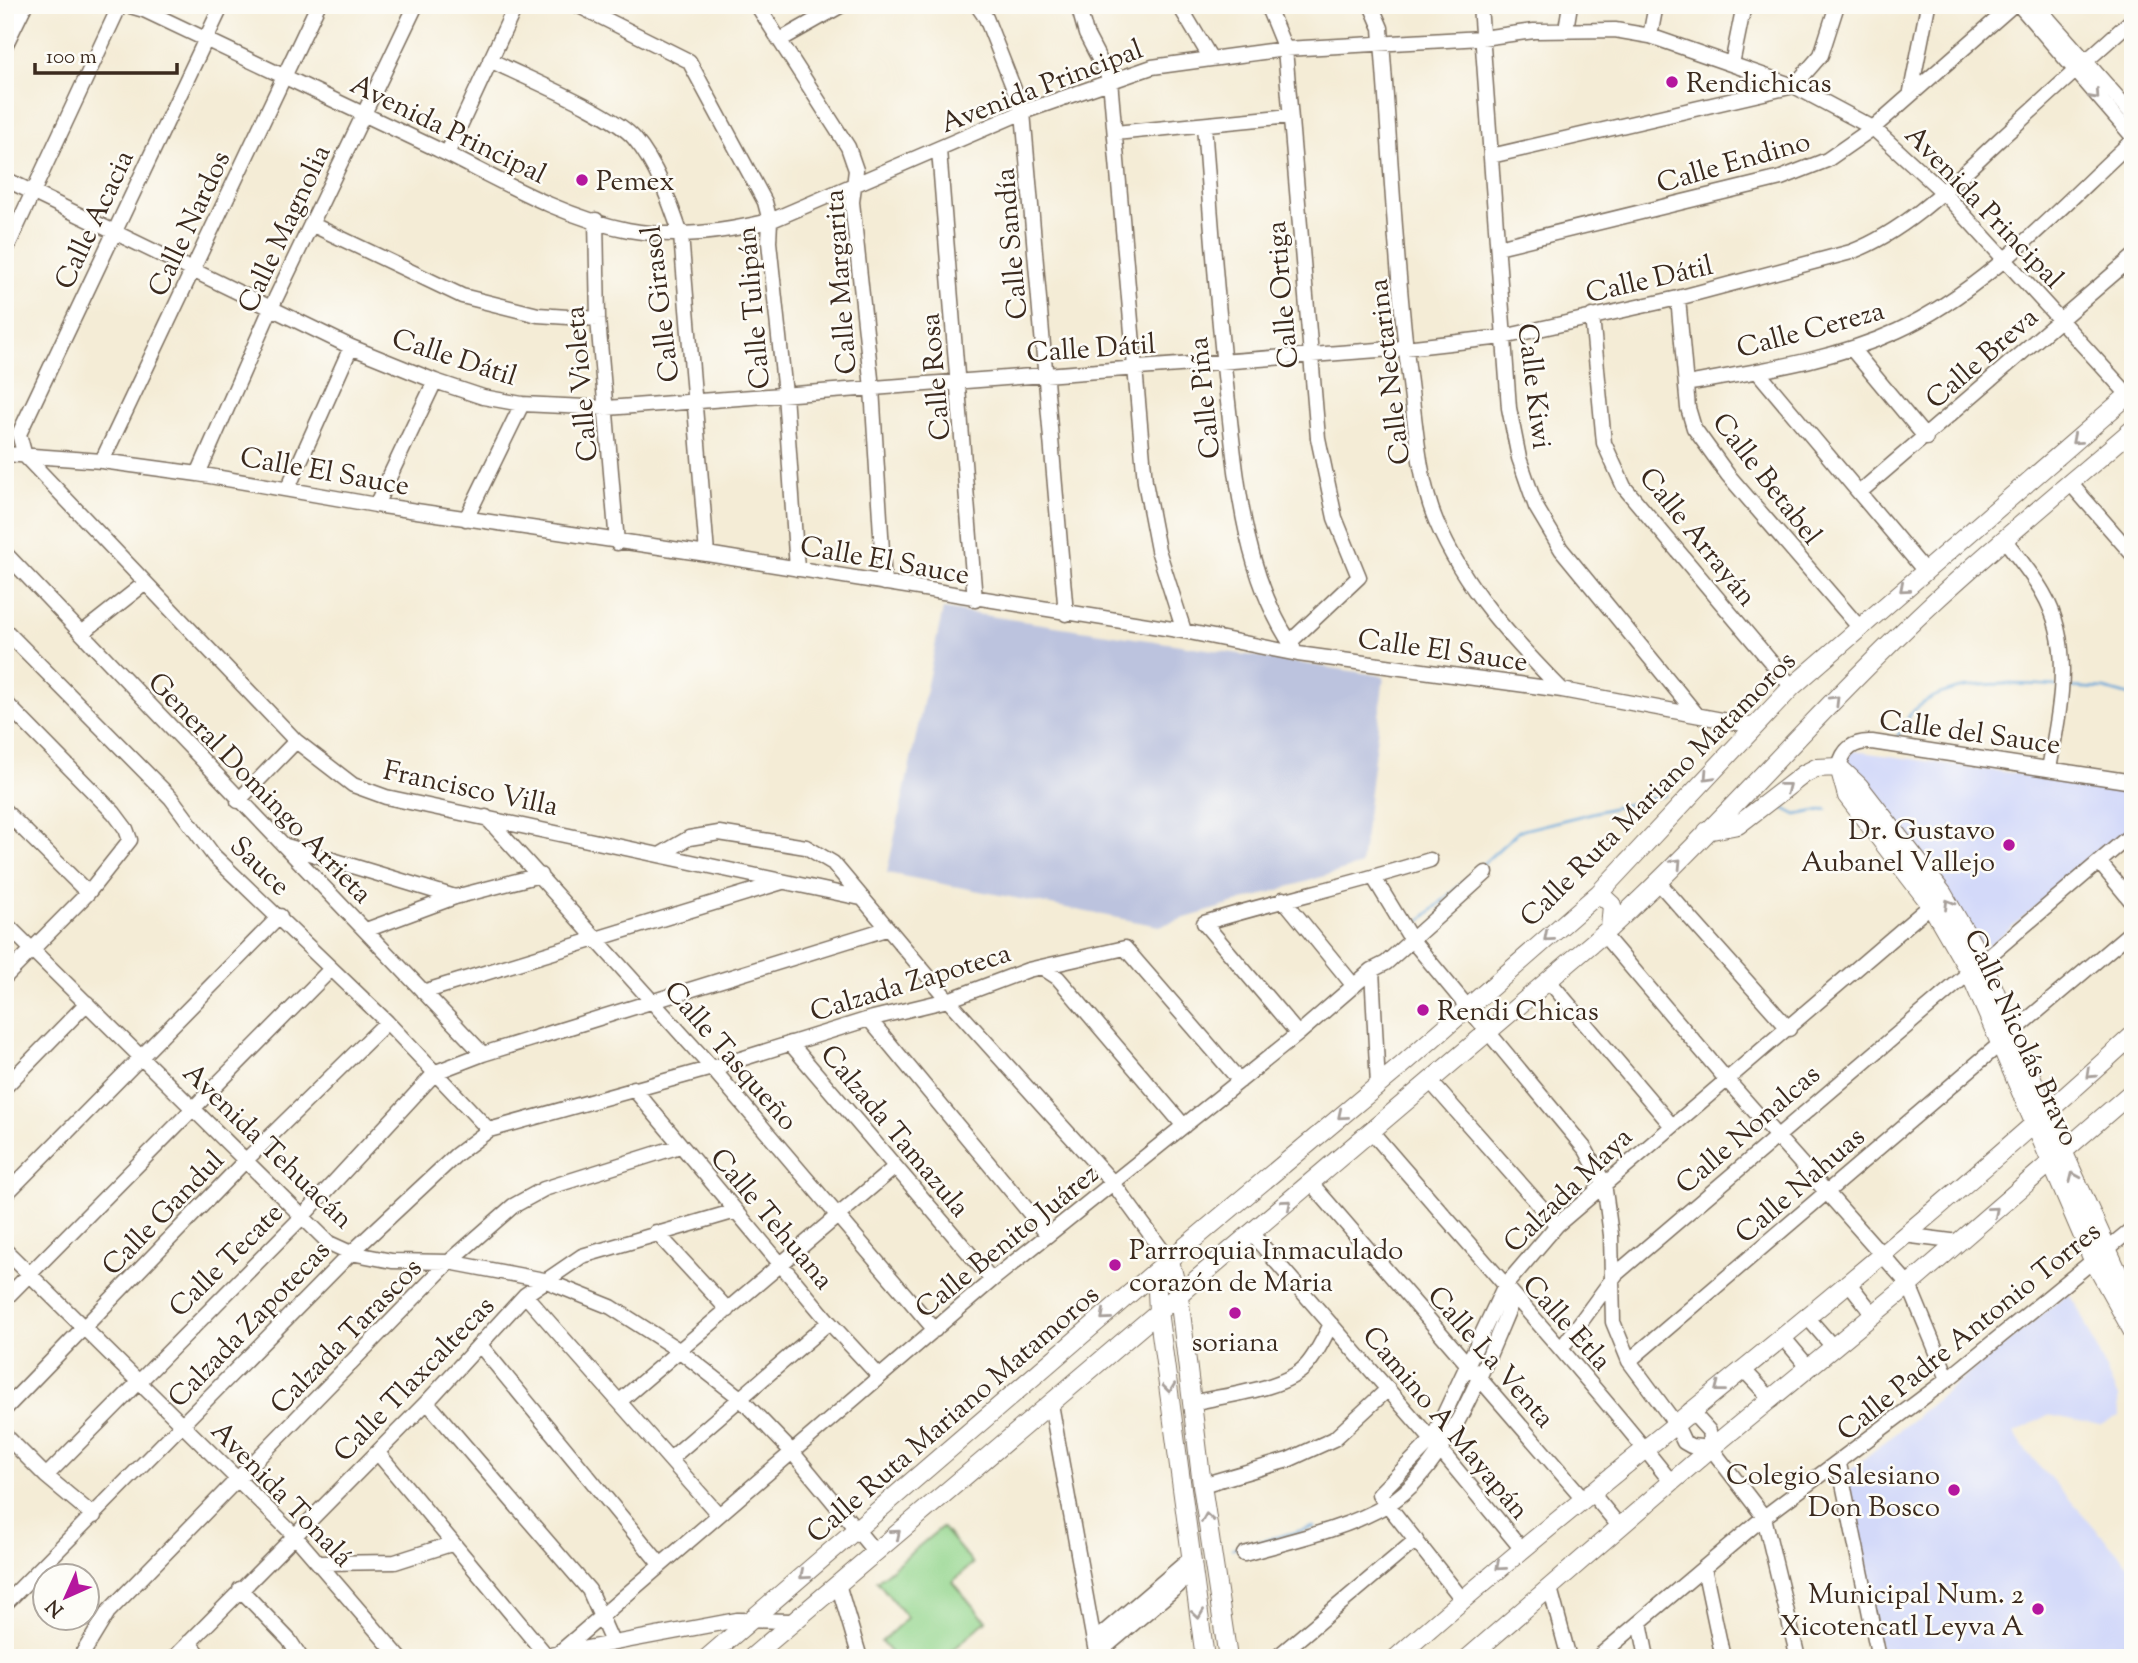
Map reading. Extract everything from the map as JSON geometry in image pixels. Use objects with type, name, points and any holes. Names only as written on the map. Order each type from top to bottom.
[{"type":"main road","name":"Calle Ruta Mariano Matamoros","points":[[707,1658],[1163,1266],[1468,1009],[1599,893],[1792,687],[1924,570],[2131,396]]},
{"type":"main road","name":"Calle Ruta Mariano Matamoros","points":[[751,1658],[1606,931],[1659,883],[1936,600],[2133,429]]},
{"type":"main road","points":[[1707,831],[1738,825],[1804,774],[1816,768],[1839,767]]},
{"type":"main road","name":"Calle Nicolás Bravo","points":[[1839,767],[1847,796],[1976,966]]},
{"type":"main road","name":"Calle Nicolás Bravo","points":[[1839,767],[1859,786],[1943,894],[2133,1332]]},
{"type":"main road","points":[[1599,893],[1612,905],[1606,931]]},
{"type":"main road","points":[[1450,1023],[1448,1044],[1457,1058]]},
{"type":"main road","points":[[1396,1658],[1586,1494],[1807,1317],[2041,1119],[2133,1035]]},
{"type":"main road","points":[[1468,1658],[1710,1448],[1874,1315],[2133,1091]]},
{"type":"main road","name":"Calle Nicolás Bravo","points":[[2099,1256],[2133,1306]]},
{"type":"main road","points":[[1163,1266],[1179,1296],[1202,1485],[1228,1658]]},
{"type":"main road","points":[[1163,1266],[1158,1311],[1205,1658]]},
{"type":"main road","points":[[1124,1339],[1147,1341],[1165,1356]]},
{"type":"street","points":[[5,252],[121,5]]},
{"type":"street","name":"Avenida Principal","points":[[127,5],[141,7],[544,201],[628,230],[681,235],[727,231],[770,221],[1023,112],[1152,67],[1381,35],[1482,38],[1566,29],[1615,30],[1650,36],[1794,86],[1873,128],[1943,192],[2131,396]]},
{"type":"street","name":"Calle Acacia","points":[[24,456],[19,434],[222,5]]},
{"type":"street","name":"Calle Nardos","points":[[102,461],[318,5]]},
{"type":"street","name":"Calle Magnolia","points":[[198,474],[272,306],[416,5]]},
{"type":"street","points":[[447,154],[516,5]]},
{"type":"street","name":"Calle Tulipán","points":[[577,5],[689,61],[765,202],[770,221],[769,242],[785,394],[797,569]]},
{"type":"street","points":[[606,20],[614,5]]},
{"type":"street","name":"Calle Margarita","points":[[757,5],[848,147],[856,170],[852,202],[872,388],[884,583]]},
{"type":"street","points":[[780,40],[842,5]]},
{"type":"street","name":"Calle Sandía","points":[[977,5],[985,12],[1023,112],[1066,614]]},
{"type":"street","points":[[1078,5],[1086,34],[1110,80],[1145,482],[1158,550],[1184,631]]},
{"type":"street","points":[[1179,5],[1210,57]]},
{"type":"street","name":"Calle Ortiga","points":[[1267,5],[1285,49],[1318,438],[1335,518],[1359,577],[1294,648]]},
{"type":"street","name":"Calle Nectarina","points":[[1371,5],[1381,35],[1405,348],[1418,445],[1435,519],[1465,579],[1508,635],[1562,690]]},
{"type":"street","points":[[1381,35],[1385,5]]},
{"type":"street","name":"Calle Kiwi","points":[[1480,5],[1509,408],[1519,458],[1536,507],[1561,549],[1697,715]]},
{"type":"street","points":[[1566,29],[1570,5]]},
{"type":"street","points":[[1650,36],[1656,5]]},
{"type":"street","points":[[1732,64],[1744,5]]},
{"type":"street","points":[[1491,156],[1794,86],[1821,55],[1837,5]]},
{"type":"street","points":[[1911,91],[1928,5]]},
{"type":"street","name":"Calle Endino","points":[[1498,247],[1781,178],[1827,160],[1873,128],[1911,91],[2013,5]]},
{"type":"street","points":[[2019,5],[2079,66],[2133,115]]},
{"type":"street","points":[[2036,5],[2133,139]]},
{"type":"street","points":[[5,11],[17,6]]},
{"type":"street","points":[[5,46],[17,6]]},
{"type":"street","name":"Calle Dátil","points":[[5,178],[272,306],[351,347],[435,382],[483,397],[522,404],[607,408],[695,402],[1405,348],[1503,337],[1678,298],[1872,244],[1943,192],[2133,19]]},
{"type":"street","name":"Calle Girasol","points":[[490,61],[610,120],[633,137],[668,195],[681,235],[707,554]]},
{"type":"street","points":[[1115,133],[1290,116]]},
{"type":"street","name":"Calle Piña","points":[[1204,125],[1223,361],[1239,506],[1258,574],[1294,648]]},
{"type":"street","name":"Calle Cereza","points":[[1686,384],[1852,349],[1924,317],[2003,259],[2133,139]]},
{"type":"street","name":"Calle Rosa","points":[[939,150],[960,382],[975,600]]},
{"type":"street","name":"Calle Violeta","points":[[596,220],[598,319],[617,543]]},
{"type":"street","points":[[311,224],[462,296],[538,315],[598,319]]},
{"type":"street","name":"Calle Breva","points":[[1860,492],[1926,438],[2133,257]]},
{"type":"street","name":"Calle Betabel","points":[[1678,298],[1686,384],[1694,428],[1704,446],[1859,627]]},
{"type":"street","name":"Calle Arrayán","points":[[1591,316],[1604,443],[1623,487],[1792,687]]},
{"type":"street","points":[[288,488],[351,347]]},
{"type":"street","points":[[1852,349],[1926,438]]},
{"type":"street","points":[[1757,371],[1924,570]]},
{"type":"street","points":[[376,505],[435,382]]},
{"type":"street","points":[[466,519],[522,404]]},
{"type":"street","name":"Calle El Sauce","points":[[5,454],[102,461],[198,474],[617,543],[707,554],[975,600],[1562,690],[1754,726]]},
{"type":"street","name":"Francisco Villa","points":[[24,456],[296,741],[353,785],[386,797],[663,853],[861,898]]},
{"type":"street","points":[[2070,483],[2133,555]]},
{"type":"street","points":[[2005,540],[2044,594],[2057,630],[2063,680],[2049,769]]},
{"type":"street","name":"General Domingo Arrieta","points":[[5,553],[238,801],[366,930],[483,1054]]},
{"type":"street","points":[[82,633],[144,584]]},
{"type":"street","name":"Sauce","points":[[5,630],[171,798],[214,856],[280,916],[387,1022],[489,1130]]},
{"type":"street","points":[[5,702],[114,813],[127,829],[130,840],[88,892],[5,977]]},
{"type":"street","points":[[238,801],[296,741]]},
{"type":"street","name":"Calle del Sauce","points":[[1839,767],[1841,756],[1861,742],[2133,782]]},
{"type":"street","points":[[5,811],[88,892]]},
{"type":"street","name":"Calle Tasqueño","points":[[486,817],[600,940],[935,1330]]},
{"type":"street","points":[[663,853],[689,838],[719,832],[806,847],[833,863],[948,1000],[1113,1183],[1154,1242],[1163,1266]]},
{"type":"street","name":"Calle Nonalcas","points":[[1561,1349],[1613,1279],[1777,1135],[2133,833]]},
{"type":"street","points":[[281,844],[455,897]]},
{"type":"street","points":[[1298,1034],[1204,923],[1283,899],[1374,878],[1430,860]]},
{"type":"street","points":[[2099,862],[2133,903]]},
{"type":"street","name":"Calle Benito Juárez","points":[[561,1651],[600,1614],[793,1454],[879,1376],[992,1280],[1298,1034],[1372,970],[1386,963],[1486,873]]},
{"type":"street","points":[[366,930],[455,897],[540,875]]},
{"type":"street","points":[[1374,878],[1410,939],[1586,1150],[1604,1183],[1613,1279],[1613,1322],[1629,1361],[1675,1423],[1684,1442],[1691,1446],[1710,1448]]},
{"type":"street","points":[[423,992],[783,882]]},
{"type":"street","points":[[1659,883],[1789,1029]]},
{"type":"street","points":[[1283,899],[1354,986]]},
{"type":"street","name":"Calzada Maya","points":[[1437,1446],[1466,1364],[1509,1292],[1557,1225],[1931,905]]},
{"type":"street","points":[[5,1195],[280,916]]},
{"type":"street","name":"Avenida Tehuacán","points":[[5,923],[329,1242],[351,1253],[392,1261],[449,1262],[544,1280],[611,1307],[680,1351],[739,1397],[793,1454],[875,1552]]},
{"type":"street","points":[[436,1072],[483,1054],[655,1003],[887,929]]},
{"type":"street","name":"Calle Nahuas","points":[[1629,1361],[2133,930]]},
{"type":"street","points":[[1606,931],[1726,1079],[1909,1285],[1948,1379]]},
{"type":"street","name":"Calzada Zapoteca","points":[[712,1068],[869,1019],[948,1000],[1028,970],[1125,948],[1240,1081]]},
{"type":"street","points":[[1043,968],[1058,978],[1184,1126]]},
{"type":"street","points":[[5,1299],[331,969]]},
{"type":"street","points":[[1372,970],[1378,1085]]},
{"type":"street","points":[[1549,981],[1672,1126]]},
{"type":"street","points":[[5,1087],[87,1003]]},
{"type":"street","points":[[869,1019],[1048,1236]]},
{"type":"street","name":"Calle Gandul","points":[[5,1409],[245,1161],[387,1022]]},
{"type":"street","name":"Calzada Tamazula","points":[[790,1043],[992,1280]]},
{"type":"street","name":"Calzada Zapotecas","points":[[5,1604],[351,1253],[456,1154],[489,1130],[712,1068]]},
{"type":"street","name":"Calle Tecate","points":[[46,1476],[302,1217],[436,1072]]},
{"type":"street","points":[[1430,1081],[1557,1225]]},
{"type":"street","name":"Calle Tehuana","points":[[633,1088],[829,1322],[879,1376]]},
{"type":"street","name":"Calle Etla","points":[[1371,1131],[1561,1349],[1672,1483]]},
{"type":"street","name":"Calzada Tarascos","points":[[80,1658],[108,1612],[240,1480],[449,1262],[513,1206],[544,1189],[681,1146]]},
{"type":"street","points":[[620,1401],[895,1167]]},
{"type":"street","name":"Calle La Venta","points":[[1311,1183],[1477,1377],[1620,1527]]},
{"type":"street","name":"Calle Tlaxcaltecas","points":[[174,1658],[378,1453],[525,1295],[582,1255],[736,1211]]},
{"type":"street","name":"Calle Padre Antonio Torres","points":[[1597,1658],[1764,1517],[1839,1464],[1948,1379],[2133,1228]]},
{"type":"street","points":[[656,1232],[728,1310]]},
{"type":"street","name":"Camino A Mayapán","points":[[1252,1234],[1437,1446],[1521,1548]]},
{"type":"street","points":[[1904,1234],[1959,1242]]},
{"type":"street","name":"Avenida Tonalá","points":[[5,1250],[295,1536],[400,1658]]},
{"type":"street","points":[[1848,1282],[1874,1315]]},
{"type":"street","name":"Calzada Maya","points":[[1244,1554],[1336,1527],[1412,1485],[1477,1377],[1509,1292]]},
{"type":"street","points":[[525,1295],[718,1514]]},
{"type":"street","points":[[1807,1317],[1834,1348]]},
{"type":"street","points":[[670,1459],[829,1322]]},
{"type":"street","points":[[1192,1403],[1280,1382],[1296,1375],[1318,1350],[1331,1324]]},
{"type":"street","points":[[1783,1337],[1809,1368]]},
{"type":"street","points":[[480,1345],[660,1564]]},
{"type":"street","points":[[1743,1369],[1772,1400]]},
{"type":"street","points":[[1202,1485],[1288,1460],[1334,1439],[1388,1389]]},
{"type":"street","points":[[427,1402],[589,1590],[612,1642]]},
{"type":"street","points":[[1051,1404],[1096,1651]]},
{"type":"street","points":[[1690,1410],[1710,1431],[1710,1448],[1764,1517],[1798,1658]]},
{"type":"street","points":[[5,1435],[46,1476],[94,1516]]},
{"type":"street","points":[[378,1453],[540,1657],[561,1651],[754,1619],[793,1622]]},
{"type":"street","points":[[1839,1464],[1880,1658]]},
{"type":"street","points":[[1383,1499],[1462,1600]]},
{"type":"street","points":[[1276,1658],[1416,1541]]},
{"type":"street","points":[[321,1563],[395,1562],[452,1544]]},
{"type":"street","points":[[1096,1651],[1191,1566]]},
{"type":"street","points":[[1704,1568],[1723,1658]]},
{"type":"street","points":[[838,1584],[860,1658]]},
{"type":"street","points":[[1550,1588],[1569,1658]]},
{"type":"street","points":[[240,1589],[289,1640],[302,1658]]},
{"type":"street","points":[[1640,1622],[1647,1658]]},
{"type":"street","points":[[189,1642],[202,1658]]},
{"type":"shaded area","points":[[943,609],[1384,676],[1361,865],[1159,926],[887,873]]},
{"type":"shaded area","name":"Dr. Gustavo Aubanel Vallejo","points":[[1854,751],[2133,790],[2133,826],[1985,949],[1840,754]]},
{"type":"shaded area","name":"Colegio Salesiano Don Bosco","points":[[2068,1293],[2077,1305],[2118,1397],[2119,1417],[2100,1425],[2048,1415],[2014,1433],[2026,1451],[2133,1570],[2133,1648],[2122,1658],[1882,1658],[1844,1475]]},
{"type":"green space","points":[[942,1527],[973,1564],[952,1582],[986,1621],[944,1658],[895,1658],[881,1642],[907,1618],[877,1581]]},
{"type":"waterway","points":[[1896,739],[1913,711],[1927,700],[1944,693],[1981,685],[2056,686]]},
{"type":"waterway","points":[[2066,687],[2104,689],[2133,697]]},
{"type":"waterway","points":[[1417,924],[1519,831],[1665,795]]},
{"type":"waterway","points":[[1779,806],[1796,815],[1827,809]]},
{"type":"waterway","points":[[1480,1357],[1489,1337]]},
{"type":"waterway","points":[[1457,1407],[1461,1397]]},
{"type":"waterway","points":[[1232,1549],[1314,1527]]},
{"type":"place","name":"Rendichicas","points":[[1672,82]]},
{"type":"place","name":"Pemex","points":[[582,180]]},
{"type":"place","name":"Dr. Gustavo Aubanel Vallejo","points":[[2009,845]]},
{"type":"place","name":"Rendi Chicas","points":[[1423,1010]]},
{"type":"place","name":"Parrroquia Inmaculado corazón de Maria","points":[[1115,1265]]},
{"type":"place","name":"soriana","points":[[1235,1313]]},
{"type":"place","name":"Colegio Salesiano Don Bosco","points":[[1954,1490]]},
{"type":"place","name":"Municipal Num. 2 Xicotencatl Leyva A","points":[[2038,1609]]}]
